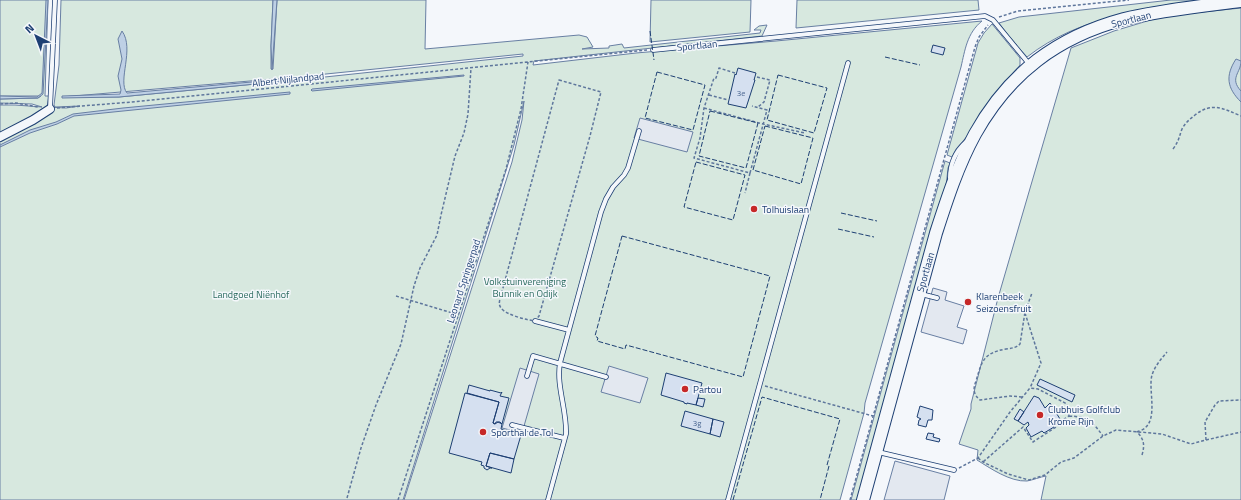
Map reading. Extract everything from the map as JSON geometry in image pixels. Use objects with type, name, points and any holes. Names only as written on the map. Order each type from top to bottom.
[{"type":"street","name":"Sportlaan","points":[[863,500],[936,233],[950,191],[975,134],[992,108],[1011,83],[1030,65],[1053,49],[1078,36],[1124,19],[1158,12],[1241,1]]},
{"type":"street","points":[[0,137],[33,120],[50,109]]},
{"type":"lane","points":[[50,109],[55,0]]},
{"type":"lane","name":"Sportlaan","points":[[653,50],[985,16],[993,20],[1030,65]]},
{"type":"lane","points":[[728,500],[848,63]]},
{"type":"lane","points":[[548,500],[566,425],[559,376],[560,363],[601,212],[613,187],[628,168],[639,131]]},
{"type":"lane","points":[[919,294],[937,298]]},
{"type":"lane","points":[[535,321],[569,330]]},
{"type":"lane","points":[[527,376],[533,356],[606,377]]},
{"type":"lane","points":[[512,425],[564,438]]},
{"type":"lane","points":[[876,452],[954,470]]},
{"type":"path","name":"Albert Nijlandpad","points":[[0,104],[16,103],[50,109],[653,50]]},
{"type":"path","name":"Leonard Springerpad","points":[[398,500],[506,169],[521,109],[528,62]]},
{"type":"path","points":[[347,498],[361,448],[376,405],[401,344],[410,301],[420,268],[437,235],[454,163],[464,133],[468,114],[471,68]]},
{"type":"path","points":[[735,73],[719,68],[716,78],[714,78],[704,108],[700,138],[694,158],[750,173]]},
{"type":"path","points":[[758,77],[770,80],[764,102],[758,107]]},
{"type":"path","points":[[559,80],[601,92],[539,316],[535,321],[530,321],[507,313],[502,310],[499,304],[559,80]]},
{"type":"path","points":[[709,95],[728,100]]},
{"type":"path","points":[[745,192],[767,110],[752,106]]},
{"type":"path","points":[[1173,149],[1178,142],[1182,128],[1187,121],[1206,107],[1216,107],[1241,116]]},
{"type":"path","points":[[704,108],[805,133]]},
{"type":"path","points":[[1022,397],[1010,396],[980,400],[975,396],[974,388],[982,363],[988,356],[996,351],[1016,347],[1020,344],[1025,312],[1032,293]]},
{"type":"path","points":[[396,296],[459,315]]},
{"type":"path","points":[[954,470],[978,458],[1030,388],[1041,363],[1025,312]]},
{"type":"path","points":[[1137,432],[1146,428],[1149,421],[1152,412],[1152,377],[1159,360],[1167,352]]},
{"type":"path","points":[[760,384],[873,416]]},
{"type":"path","points":[[1030,388],[1038,389],[1067,404],[1069,416]]},
{"type":"path","points":[[1206,440],[1205,422],[1215,405],[1219,401],[1241,400]]},
{"type":"path","points":[[983,462],[1023,427],[1033,442],[1056,427],[1056,424],[1069,416],[1083,417],[1090,421],[1103,436]]},
{"type":"path","points":[[978,458],[1008,474],[1028,480],[1045,475],[1060,462],[1074,458],[1103,436],[1116,430],[1162,434],[1191,444],[1241,432]]},
{"type":"path","points":[[1137,432],[1143,438],[1144,442],[1142,455]]},
{"type":"green space","points":[[0,0],[48,0],[45,96],[49,96],[47,107],[66,108],[80,106],[55,107],[54,105],[59,65],[61,0],[273,0],[271,69],[273,69],[277,0],[426,0],[425,49],[579,35],[587,37],[593,47],[582,49],[609,48],[609,46],[622,44],[624,48],[760,33],[761,30],[754,30],[759,26],[767,25],[762,36],[534,61],[533,65],[636,53],[982,21],[973,31],[965,48],[961,67],[865,403],[864,413],[840,500],[404,500],[512,162],[522,120],[524,101],[514,145],[403,500],[0,500],[0,105],[42,107],[32,104],[0,103],[0,99],[38,98],[41,96],[0,96]],"holes":[[[523,54],[523,56],[306,79],[306,76]],[[297,77],[297,80],[119,97],[62,97]]]},
{"type":"green space","points":[[651,0],[751,0],[750,32],[650,42]]},
{"type":"green space","points":[[797,0],[978,0],[979,10],[796,28]]},
{"type":"green space","points":[[1171,0],[1208,0],[1136,12],[1091,23],[1048,43],[1027,57],[999,23],[1019,17]]},
{"type":"green space","points":[[1241,8],[1241,500],[1041,500],[1046,476],[1027,481],[1007,477],[977,460],[978,450],[959,444],[971,409],[998,298],[1071,48],[1114,31],[1164,16]]},
{"type":"green space","points":[[992,24],[1020,58],[1020,65],[998,90],[970,133],[956,149],[952,157],[947,155],[978,43]]},
{"type":"green space","points":[[945,161],[950,163],[946,187],[858,500],[851,500]]},
{"type":"shaded area","points":[[640,118],[693,132],[687,152],[634,138]]},
{"type":"shaded area","points":[[933,288],[947,292],[945,300],[964,306],[957,327],[967,330],[963,344],[921,332]]},
{"type":"shaded area","points":[[609,366],[648,378],[640,403],[601,392]]},
{"type":"shaded area","points":[[520,368],[539,374],[522,433],[502,428]]},
{"type":"shaded area","points":[[895,461],[950,476],[944,500],[884,500]]},
{"type":"water","points":[[46,0],[48,0],[43,94],[38,98],[0,99],[0,96],[37,97],[42,93]]},
{"type":"water","points":[[273,0],[277,0],[272,70],[271,46]]},
{"type":"water","points":[[122,31],[126,38],[127,47],[124,88],[127,93],[297,78],[298,80],[119,97],[62,98],[62,96],[120,94],[121,90],[118,76],[122,59],[118,39]]},
{"type":"water","points":[[1236,59],[1241,61],[1241,65],[1236,76],[1236,83],[1241,91],[1241,102],[1230,87],[1229,82],[1230,71]]},
{"type":"water","points":[[464,75],[312,91],[311,90],[312,89]]},
{"type":"water","points":[[290,92],[290,94],[74,116],[57,124],[30,133],[0,147],[0,145],[30,130],[56,122],[73,114]]},
{"type":"building","points":[[933,45],[945,48],[943,55],[931,52]]},
{"type":"building","points":[[738,68],[756,73],[746,108],[728,104],[735,74],[736,75]]},
{"type":"building","points":[[666,373],[702,383],[696,405],[687,404],[661,395]]},
{"type":"building","points":[[1040,379],[1075,395],[1072,402],[1037,385]]},
{"type":"building","points":[[469,385],[490,391],[502,392],[500,396],[509,398],[502,424],[498,422],[495,424],[493,423],[499,402],[467,393]]},
{"type":"building","name":"Sporthal de Tol","points":[[465,393],[499,402],[493,423],[495,424],[496,422],[500,422],[502,424],[501,429],[521,435],[514,459],[490,453],[486,466],[492,468],[487,470],[481,465],[482,462],[449,453]]},
{"type":"building","name":"Clubhuis Golfclub Krome Rijn","points":[[1034,396],[1039,398],[1045,408],[1050,403],[1060,419],[1056,422],[1054,420],[1050,422],[1054,427],[1044,433],[1042,431],[1031,437],[1026,428],[1029,425],[1028,422],[1024,425],[1018,421]]},
{"type":"building","points":[[698,398],[705,399],[703,407],[696,405]]},
{"type":"building","points":[[920,406],[933,410],[932,420],[928,420],[926,427],[918,425],[919,420],[921,419],[917,417]]},
{"type":"building","points":[[1020,409],[1024,412],[1018,421],[1014,419]]},
{"type":"building","points":[[685,411],[713,419],[710,434],[681,426]]},
{"type":"building","points":[[713,419],[724,422],[720,437],[710,434]]},
{"type":"building","points":[[928,433],[934,434],[933,437],[940,439],[939,442],[926,439]]},
{"type":"building","points":[[490,453],[514,459],[511,473],[486,466]]},
{"type":"fence","points":[[650,31],[654,60]]},
{"type":"fence","points":[[885,57],[920,65]]},
{"type":"fence","points":[[657,72],[705,85],[693,130],[645,118],[657,72]]},
{"type":"fence","points":[[778,75],[827,88],[814,133],[767,120],[778,75]]},
{"type":"fence","points":[[710,111],[758,123],[746,168],[699,156],[710,111]]},
{"type":"fence","points":[[765,126],[813,138],[801,184],[753,170],[765,126]]},
{"type":"fence","points":[[696,162],[745,175],[733,220],[684,207],[696,162]]},
{"type":"fence","points":[[841,213],[877,221]]},
{"type":"fence","points":[[838,229],[874,237]]},
{"type":"fence","points":[[622,236],[770,276],[743,377],[626,345],[625,349],[597,341],[598,338],[595,336],[622,236]]},
{"type":"fence","points":[[733,500],[762,397],[840,419],[827,465],[829,466],[820,500]]},
{"type":"place","name":"Tolhuislaan","points":[[754,209]]},
{"type":"place","name":"Klarenbeek Seizoensfruit","points":[[968,302]]},
{"type":"place","name":"Partou","points":[[685,389]]},
{"type":"place","name":"Clubhuis Golfclub Krome Rijn","points":[[1040,415]]},
{"type":"place","name":"Sporthal de Tol","points":[[483,432]]},
{"type":"park label","name":"Volkstuinvereniging Bunnik en Odijk","points":[[525,286]]},
{"type":"park label","name":"Landgoed Niënhof","points":[[251,294]]}]
